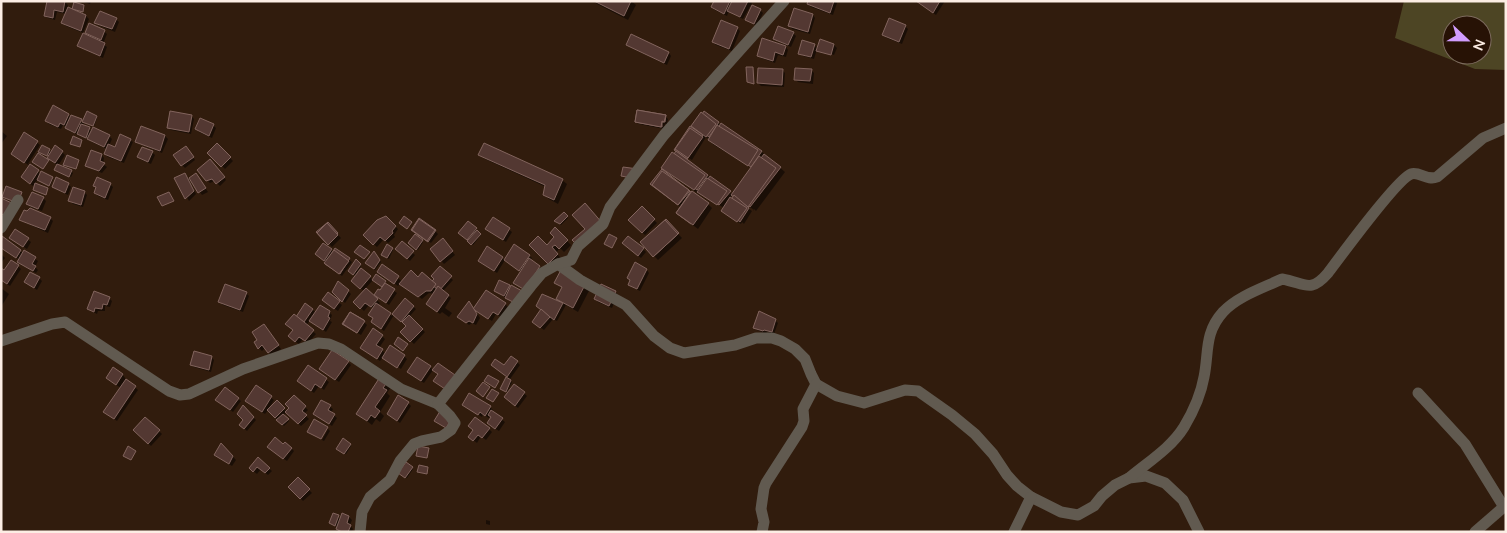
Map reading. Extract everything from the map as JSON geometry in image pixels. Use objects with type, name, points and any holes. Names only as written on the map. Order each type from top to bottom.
[{"type":"street","points":[[438,404],[530,286],[542,273],[558,264],[571,260],[578,246],[603,224],[610,207],[664,135],[784,1]]},
{"type":"street","points":[[558,264],[580,280],[626,305],[654,336],[670,348],[684,353],[735,345],[756,338],[772,338],[782,341],[806,358],[816,384],[837,396],[864,403],[905,390],[918,391],[952,414],[975,434],[994,454],[1007,475],[1032,497],[1061,512],[1078,515],[1094,506],[1102,496],[1166,448],[1184,428],[1194,408],[1204,377],[1206,348],[1213,327],[1223,312],[1238,300],[1282,279],[1303,285],[1317,285],[1404,178],[1410,174],[1429,179],[1437,177],[1483,138],[1506,128]]},
{"type":"street","points":[[1,228],[18,200]]},
{"type":"street","points":[[1,341],[52,324],[65,322],[169,391],[180,395],[189,394],[243,369],[318,343],[329,344],[340,349],[401,389],[438,404],[455,423],[451,430],[441,437],[414,444],[400,461],[390,480],[370,497],[362,512],[360,532]]},
{"type":"street","points":[[762,532],[764,522],[761,509],[766,483],[802,427],[804,420],[803,409],[816,384]]},
{"type":"street","points":[[1418,393],[1464,444],[1505,506],[1475,532]]},
{"type":"street","points":[[1128,478],[1146,476],[1165,483],[1183,500],[1199,532]]},
{"type":"street","points":[[1014,532],[1032,497]]},
{"type":"shaded area","points":[[1404,1],[1506,1],[1506,70],[1475,69],[1465,65],[1492,65],[1492,15],[1442,15],[1442,56],[1395,38]]},
{"type":"building","points":[[47,1],[65,1],[63,12],[54,10],[53,18],[44,16]]},
{"type":"building","points":[[594,1],[631,1],[624,16]]},
{"type":"building","points":[[714,1],[730,1],[724,14],[711,7]]},
{"type":"building","points":[[732,1],[748,1],[740,17],[727,11]]},
{"type":"building","points":[[808,1],[834,1],[830,13],[807,4]]},
{"type":"building","points":[[916,1],[940,1],[933,13]]},
{"type":"building","points":[[74,2],[84,5],[83,12],[72,9]]},
{"type":"building","points":[[752,5],[761,9],[754,24],[745,20]]},
{"type":"building","points":[[68,7],[86,15],[81,31],[61,23]]},
{"type":"building","points":[[794,8],[813,14],[808,32],[788,26]]},
{"type":"building","points":[[100,11],[117,18],[112,29],[94,23]]},
{"type":"building","points":[[889,18],[906,25],[899,42],[882,35]]},
{"type":"building","points":[[721,20],[738,27],[729,49],[712,42]]},
{"type":"building","points":[[89,23],[105,30],[101,40],[85,33]]},
{"type":"building","points":[[778,26],[794,32],[788,45],[773,39]]},
{"type":"building","points":[[83,33],[105,43],[100,56],[77,46]]},
{"type":"building","points":[[631,34],[669,52],[664,63],[626,45]]},
{"type":"building","points":[[762,38],[786,46],[783,55],[775,52],[773,61],[757,56]]},
{"type":"building","points":[[820,39],[834,44],[831,55],[816,51]]},
{"type":"building","points":[[802,40],[815,44],[811,57],[798,54]]},
{"type":"building","points":[[746,67],[753,67],[754,84],[747,82]]},
{"type":"building","points":[[758,68],[783,69],[782,85],[757,83]]},
{"type":"building","points":[[795,68],[812,69],[810,81],[794,80]]},
{"type":"building","points":[[53,105],[69,114],[64,125],[60,123],[58,127],[45,121]]},
{"type":"building","points":[[637,110],[666,115],[665,122],[662,122],[662,127],[635,122]]},
{"type":"building","points":[[637,110],[666,115],[664,122],[662,121],[661,127],[635,122]]},
{"type":"building","points":[[87,111],[97,116],[93,126],[82,122]]},
{"type":"building","points":[[170,111],[192,115],[189,132],[167,128]]},
{"type":"building","points":[[704,111],[719,122],[709,137],[694,127]]},
{"type":"building","points":[[701,112],[716,124],[706,137],[691,126]]},
{"type":"building","points":[[71,115],[82,119],[75,133],[65,128]]},
{"type":"building","points":[[200,118],[214,124],[209,136],[195,129]]},
{"type":"building","points":[[721,123],[762,151],[751,167],[710,140]]},
{"type":"building","points":[[81,124],[90,127],[86,138],[77,134]]},
{"type":"building","points":[[717,125],[758,150],[748,166],[708,140]]},
{"type":"building","points":[[141,126],[165,135],[160,151],[135,142]]},
{"type":"building","points":[[690,126],[703,135],[687,159],[674,150]]},
{"type":"building","points":[[93,127],[110,135],[104,147],[87,139]]},
{"type":"building","points":[[690,128],[703,137],[688,158],[675,149]]},
{"type":"building","points":[[24,132],[38,141],[24,163],[11,154]]},
{"type":"building","points":[[120,134],[131,139],[121,161],[104,154],[108,144],[115,147]]},
{"type":"building","points":[[73,136],[82,140],[80,147],[70,144]]},
{"type":"building","points":[[217,143],[231,157],[221,167],[207,153]]},
{"type":"building","points":[[484,143],[563,179],[554,200],[543,195],[545,185],[478,155]]},
{"type":"building","points":[[42,145],[50,149],[47,156],[38,152]]},
{"type":"building","points":[[55,145],[63,151],[55,163],[47,158]]},
{"type":"building","points":[[186,146],[194,157],[181,166],[173,155]]},
{"type":"building","points":[[142,147],[153,151],[148,162],[137,157]]},
{"type":"building","points":[[91,150],[102,154],[100,161],[105,163],[99,171],[85,166]]},
{"type":"building","points":[[676,151],[708,175],[697,190],[665,166]]},
{"type":"building","points":[[672,152],[705,175],[694,190],[661,168]]},
{"type":"building","points":[[38,153],[49,160],[43,169],[32,162]]},
{"type":"building","points":[[764,154],[781,167],[750,207],[734,194]]},
{"type":"building","points":[[67,155],[79,160],[76,169],[63,165]]},
{"type":"building","points":[[759,156],[776,168],[748,207],[731,195]]},
{"type":"building","points":[[210,159],[225,177],[216,184],[212,179],[206,181],[197,170]]},
{"type":"building","points":[[30,164],[39,170],[30,184],[21,177]]},
{"type":"building","points":[[57,164],[72,170],[69,177],[54,170]]},
{"type":"building","points":[[623,167],[638,169],[637,179],[621,176]]},
{"type":"building","points":[[662,169],[690,191],[678,205],[650,184]]},
{"type":"building","points":[[41,171],[53,177],[49,186],[37,180]]},
{"type":"building","points":[[662,171],[689,190],[678,205],[652,185]]},
{"type":"building","points":[[185,173],[194,191],[185,199],[174,178]]},
{"type":"building","points":[[196,173],[206,188],[198,193],[189,178]]},
{"type":"building","points":[[710,176],[731,191],[719,205],[699,191]]},
{"type":"building","points":[[56,177],[69,183],[65,193],[52,187]]},
{"type":"building","points":[[97,177],[111,183],[105,198],[94,193],[96,187],[93,186]]},
{"type":"building","points":[[707,178],[727,191],[717,205],[697,192]]},
{"type":"building","points":[[35,183],[48,188],[46,195],[33,190]]},
{"type":"building","points":[[6,186],[22,192],[18,203],[2,197]]},
{"type":"building","points":[[73,187],[85,191],[81,205],[68,201]]},
{"type":"building","points":[[691,191],[706,202],[691,224],[676,213]]},
{"type":"building","points":[[692,191],[709,203],[693,225],[676,213]]},
{"type":"building","points":[[32,192],[44,197],[38,209],[26,204]]},
{"type":"building","points":[[169,192],[174,201],[162,206],[157,197]]},
{"type":"building","points":[[734,195],[749,208],[740,222],[724,209]]},
{"type":"building","points":[[730,197],[747,208],[737,222],[721,211]]},
{"type":"building","points":[[1,198],[16,205],[10,218],[1,214]]},
{"type":"building","points":[[585,203],[603,224],[578,246],[572,240],[585,229],[572,215]]},
{"type":"building","points":[[642,206],[655,219],[642,233],[628,220]]},
{"type":"building","points":[[30,208],[51,217],[45,230],[19,220],[24,210],[27,211]]},
{"type":"building","points":[[564,212],[568,216],[560,224],[554,221]]},
{"type":"building","points":[[386,216],[396,226],[392,231],[393,233],[385,241],[380,237],[373,245],[363,235],[377,220]]},
{"type":"building","points":[[404,216],[412,222],[407,229],[399,223]]},
{"type":"building","points":[[493,217],[510,228],[503,240],[485,229]]},
{"type":"building","points":[[419,218],[436,230],[428,242],[411,230]]},
{"type":"building","points":[[419,219],[435,230],[427,241],[412,230]]},
{"type":"building","points":[[666,219],[679,233],[654,256],[641,242]]},
{"type":"building","points":[[665,220],[678,234],[653,257],[640,242]]},
{"type":"building","points":[[468,221],[477,228],[467,240],[458,233]]},
{"type":"building","points":[[328,222],[338,233],[327,244],[316,232]]},
{"type":"building","points":[[327,223],[338,235],[328,245],[317,233]]},
{"type":"building","points":[[555,227],[568,240],[559,249],[555,245],[552,247],[558,254],[548,264],[529,245],[538,236],[547,245],[554,237],[550,233]]},
{"type":"building","points":[[15,229],[29,238],[23,247],[9,238]]},
{"type":"building","points":[[477,230],[481,234],[471,245],[467,241]]},
{"type":"building","points":[[415,234],[423,240],[416,250],[408,243]]},
{"type":"building","points":[[609,234],[617,238],[612,248],[604,244]]},
{"type":"building","points":[[2,236],[21,250],[16,258],[1,248]]},
{"type":"building","points":[[628,236],[644,248],[638,256],[622,243]]},
{"type":"building","points":[[443,238],[453,251],[440,262],[430,249]]},
{"type":"building","points":[[402,241],[414,251],[407,259],[395,249]]},
{"type":"building","points":[[323,243],[332,249],[324,261],[315,254]]},
{"type":"building","points":[[387,244],[393,248],[387,258],[381,255]]},
{"type":"building","points":[[514,244],[530,255],[519,271],[504,260]]},
{"type":"building","points":[[360,245],[370,252],[364,259],[354,252]]},
{"type":"building","points":[[487,246],[503,257],[494,271],[478,261]]},
{"type":"building","points":[[335,248],[350,258],[340,274],[325,264]]},
{"type":"building","points":[[24,250],[36,257],[32,264],[36,266],[33,271],[17,262]]},
{"type":"building","points":[[334,250],[349,261],[339,274],[324,263]]},
{"type":"building","points":[[374,251],[380,260],[374,269],[365,263]]},
{"type":"building","points":[[529,258],[540,266],[525,290],[513,283]]},
{"type":"building","points":[[356,259],[361,264],[353,275],[348,271]]},
{"type":"building","points":[[11,260],[19,265],[7,284],[1,280],[1,268],[4,270]]},
{"type":"building","points":[[635,262],[647,269],[637,289],[628,285],[630,280],[627,278]]},
{"type":"building","points":[[382,264],[399,276],[394,284],[377,272]]},
{"type":"building","points":[[440,266],[452,276],[439,291],[430,283],[434,279],[431,276]]},
{"type":"building","points":[[361,268],[371,276],[360,289],[351,281]]},
{"type":"building","points":[[562,268],[587,281],[573,308],[556,299],[562,287],[554,283]]},
{"type":"building","points":[[411,270],[418,277],[422,272],[436,284],[431,291],[426,291],[418,297],[399,284]]},
{"type":"building","points":[[30,272],[40,277],[34,288],[24,282]]},
{"type":"building","points":[[376,274],[386,281],[382,287],[372,280]]},
{"type":"building","points":[[499,280],[510,285],[504,296],[494,291]]},
{"type":"building","points":[[338,281],[349,290],[342,302],[332,292]]},
{"type":"building","points":[[385,283],[395,289],[386,303],[374,295]]},
{"type":"building","points":[[225,284],[247,292],[240,310],[218,302]]},
{"type":"building","points":[[601,284],[616,291],[609,306],[594,299]]},
{"type":"building","points":[[511,285],[524,292],[517,304],[505,298]]},
{"type":"building","points":[[438,286],[449,295],[437,312],[426,304]]},
{"type":"building","points":[[366,288],[378,299],[371,307],[365,303],[360,309],[353,302]]},
{"type":"building","points":[[486,290],[506,303],[498,315],[493,312],[488,319],[473,309]]},
{"type":"building","points":[[94,291],[110,297],[107,305],[103,304],[102,309],[95,308],[94,312],[87,309]]},
{"type":"building","points":[[328,292],[340,301],[334,309],[322,300]]},
{"type":"building","points":[[542,294],[563,303],[554,320],[536,306]]},
{"type":"building","points":[[405,298],[414,306],[401,322],[392,314]]},
{"type":"building","points":[[469,301],[477,314],[473,323],[469,321],[466,323],[457,317]]},
{"type":"building","points":[[305,303],[313,309],[304,322],[296,317]]},
{"type":"building","points":[[376,303],[391,313],[381,329],[371,322],[373,318],[368,315]]},
{"type":"building","points":[[320,305],[330,311],[328,317],[330,318],[323,330],[309,321]]},
{"type":"building","points":[[541,309],[550,317],[540,328],[532,322]]},
{"type":"building","points":[[759,311],[776,319],[772,332],[753,328]]},
{"type":"building","points":[[350,312],[364,320],[357,333],[342,324]]},
{"type":"building","points":[[350,312],[365,321],[357,333],[343,324]]},
{"type":"building","points":[[294,314],[314,330],[305,341],[299,337],[295,342],[288,336],[293,330],[285,324]]},
{"type":"building","points":[[409,315],[423,329],[410,342],[400,332],[406,326],[402,322]]},
{"type":"building","points":[[264,324],[279,345],[268,353],[262,345],[258,349],[254,342],[257,340],[252,332]]},
{"type":"building","points":[[373,328],[383,335],[376,345],[383,349],[377,359],[360,348]]},
{"type":"building","points":[[398,337],[408,344],[403,351],[394,344]]},
{"type":"building","points":[[390,345],[405,355],[397,368],[382,358]]},
{"type":"building","points":[[332,350],[349,361],[335,380],[319,369]]},
{"type":"building","points":[[194,351],[212,356],[209,370],[190,365]]},
{"type":"building","points":[[511,356],[518,361],[507,377],[491,365],[495,359],[504,365]]},
{"type":"building","points":[[417,357],[431,366],[421,381],[407,372]]},
{"type":"building","points":[[438,363],[455,375],[445,389],[433,381],[438,374],[432,370]]},
{"type":"building","points":[[308,365],[327,378],[321,388],[315,384],[311,391],[297,381]]},
{"type":"building","points":[[113,367],[123,374],[116,385],[106,378]]},
{"type":"building","points":[[488,375],[499,381],[495,388],[484,381]]},
{"type":"building","points":[[380,377],[388,381],[383,388],[387,390],[375,407],[380,411],[375,418],[371,415],[367,421],[356,414]]},
{"type":"building","points":[[506,377],[511,380],[506,392],[500,389]]},
{"type":"building","points":[[126,379],[136,386],[114,419],[103,412]]},
{"type":"building","points":[[483,382],[490,387],[483,397],[476,391]]},
{"type":"building","points":[[514,384],[525,392],[515,406],[504,397]]},
{"type":"building","points":[[256,385],[272,396],[262,412],[245,401]]},
{"type":"building","points":[[225,387],[239,398],[230,410],[215,400]]},
{"type":"building","points":[[492,389],[499,393],[493,402],[486,398]]},
{"type":"building","points":[[469,393],[491,406],[485,416],[480,412],[478,415],[462,405]]},
{"type":"building","points":[[294,395],[306,406],[302,411],[307,415],[298,424],[285,412],[289,408],[285,404]]},
{"type":"building","points":[[398,395],[409,402],[397,421],[387,414]]},
{"type":"building","points":[[277,400],[285,408],[275,418],[267,410]]},
{"type":"building","points":[[321,400],[331,405],[328,410],[335,414],[329,424],[313,414]]},
{"type":"building","points":[[243,405],[254,417],[244,429],[239,425],[243,420],[237,414]]},
{"type":"building","points":[[442,408],[454,415],[446,428],[434,421]]},
{"type":"building","points":[[491,410],[503,418],[495,429],[487,423],[491,417],[488,415]]},
{"type":"building","points":[[283,414],[289,419],[282,425],[276,420]]},
{"type":"building","points":[[145,417],[160,430],[148,444],[133,430]]},
{"type":"building","points":[[475,417],[490,428],[482,438],[478,435],[473,441],[468,437],[473,430],[468,426]]},
{"type":"building","points":[[314,419],[328,427],[321,439],[307,432]]},
{"type":"building","points":[[275,437],[283,444],[285,442],[292,448],[283,459],[267,447]]},
{"type":"building","points":[[343,438],[351,444],[344,454],[336,449]]},
{"type":"building","points":[[221,443],[233,456],[229,464],[214,455]]},
{"type":"building","points":[[128,446],[136,451],[131,460],[123,456]]},
{"type":"building","points":[[418,446],[429,448],[427,458],[416,456]]},
{"type":"building","points":[[258,457],[270,468],[265,473],[257,467],[253,472],[249,468]]},
{"type":"building","points":[[406,462],[413,467],[405,478],[398,473]]},
{"type":"building","points":[[419,465],[428,467],[427,474],[417,472]]},
{"type":"building","points":[[298,477],[310,489],[300,499],[288,487]]},
{"type":"building","points":[[333,513],[339,515],[335,526],[329,523]]},
{"type":"building","points":[[342,513],[349,516],[347,523],[351,525],[348,532],[336,529]]}]
